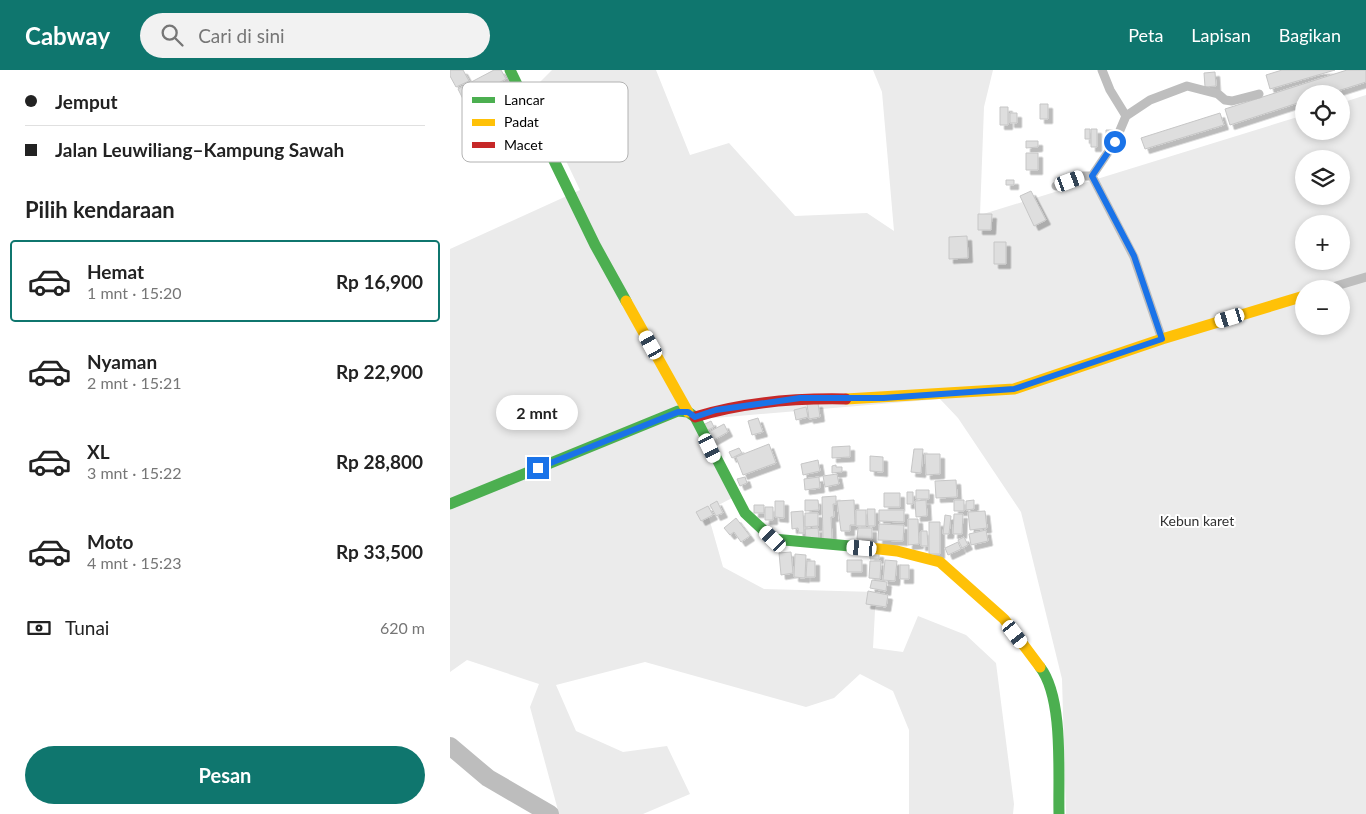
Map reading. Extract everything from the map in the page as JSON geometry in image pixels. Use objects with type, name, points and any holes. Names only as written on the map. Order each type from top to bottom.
[{"type":"street","points":[[510,70],[516,82]]},
{"type":"street","points":[[1102,70],[1110,90],[1126,116]]},
{"type":"street","points":[[1092,176],[1115,142],[1126,116],[1150,100],[1187,86],[1218,94],[1225,100],[1232,101],[1259,94]]},
{"type":"street","points":[[555,162],[596,245],[745,513],[773,539],[897,551],[940,562],[1004,619],[1048,677],[1056,709],[1059,814]]},
{"type":"street","points":[[1056,186],[1083,176],[1092,176]]},
{"type":"street","points":[[1092,176],[1134,256],[1162,339]]},
{"type":"street","points":[[1350,282],[1366,277]]},
{"type":"street","points":[[450,504],[678,412],[691,414],[800,398],[892,398],[1014,389],[1162,339],[1295,299]]},
{"type":"green space","name":"Kebun karet","points":[[552,70],[656,70],[690,155],[729,143],[795,216],[867,213],[894,231],[882,92],[873,70],[993,70],[984,107],[980,215],[1295,118],[1295,140],[1350,140],[1350,100],[1366,95],[1366,814],[1066,814],[1062,679],[1021,512],[958,418],[940,399],[691,420],[734,497],[707,511],[723,567],[764,589],[876,592],[873,648],[903,652],[918,616],[966,635],[996,663],[1014,804],[1013,814],[909,814],[909,730],[893,691],[860,674],[834,698],[806,707],[645,662],[556,685],[576,731],[623,752],[667,746],[690,794],[643,814],[559,814],[530,707],[539,684],[467,660],[450,672],[450,249],[580,190],[567,162],[628,162],[628,82],[540,82]]},
{"type":"building","points":[[450,70],[463,70],[469,81],[462,82],[462,84],[456,87],[450,76]]},
{"type":"building","points":[[494,70],[501,70],[506,79],[500,82],[471,82]]},
{"type":"building","points":[[1282,70],[1335,70],[1270,89],[1266,75]]},
{"type":"building","points":[[1347,70],[1366,70],[1366,82],[1350,87],[1350,85],[1300,85]]},
{"type":"building","points":[[1215,72],[1216,86],[1205,87],[1204,73]]},
{"type":"building","points":[[462,87],[462,97],[458,89]]},
{"type":"building","points":[[1295,87],[1295,104],[1230,125],[1225,109]]},
{"type":"building","points":[[1040,104],[1048,104],[1048,119],[1040,119]]},
{"type":"building","points":[[1000,107],[1008,107],[1008,125],[1000,125]]},
{"type":"building","points":[[1010,113],[1017,113],[1017,123],[1010,123]]},
{"type":"building","points":[[1220,113],[1224,125],[1145,149],[1141,138]]},
{"type":"building","points":[[1085,129],[1090,129],[1090,139],[1085,139]]},
{"type":"building","points":[[1091,129],[1097,129],[1097,147],[1091,147]]},
{"type":"building","points":[[1106,130],[1113,130],[1113,139],[1106,139]]},
{"type":"building","points":[[1026,141],[1038,141],[1038,147],[1026,148]]},
{"type":"building","points":[[1026,153],[1038,153],[1038,170],[1026,170]]},
{"type":"building","points":[[1006,180],[1014,180],[1014,185],[1006,185]]},
{"type":"building","points":[[1031,191],[1046,220],[1034,226],[1020,196]]},
{"type":"building","points":[[978,214],[992,214],[991,230],[978,230]]},
{"type":"building","points":[[967,236],[968,258],[949,259],[949,237]]},
{"type":"building","points":[[994,242],[1006,242],[1006,264],[994,264]]},
{"type":"building","points":[[818,403],[820,417],[809,419],[807,404]]},
{"type":"building","points":[[806,407],[808,417],[796,420],[794,410]]},
{"type":"building","points":[[758,418],[763,432],[752,435],[748,421]]},
{"type":"building","points":[[711,421],[714,427],[706,431],[703,425]]},
{"type":"building","points":[[724,424],[728,432],[712,441],[707,433]]},
{"type":"building","points":[[769,444],[776,463],[743,475],[736,457]]},
{"type":"building","points":[[850,446],[850,457],[832,458],[832,447]]},
{"type":"building","points":[[739,448],[742,453],[732,458],[729,452]]},
{"type":"building","points":[[914,449],[923,449],[921,473],[911,472]]},
{"type":"building","points":[[925,454],[940,454],[940,474],[926,475]]},
{"type":"building","points":[[870,456],[883,457],[883,472],[870,471]]},
{"type":"building","points":[[818,460],[820,471],[803,475],[801,464]]},
{"type":"building","points":[[836,465],[836,467],[842,467],[842,472],[832,473],[832,466]]},
{"type":"building","points":[[837,474],[839,484],[825,487],[823,476]]},
{"type":"building","points":[[745,477],[747,483],[740,486],[737,479]]},
{"type":"building","points":[[819,477],[820,488],[805,490],[804,479]]},
{"type":"building","points":[[956,480],[957,497],[936,498],[935,481]]},
{"type":"building","points":[[916,490],[929,490],[929,499],[916,499]]},
{"type":"building","points":[[907,492],[913,492],[913,504],[907,504]]},
{"type":"building","points":[[884,493],[900,493],[900,507],[884,507]]},
{"type":"building","points":[[836,496],[836,504],[833,504],[834,517],[831,517],[832,539],[823,539],[822,497]]},
{"type":"building","points":[[805,500],[818,500],[819,510],[805,511]]},
{"type":"building","points":[[854,500],[855,525],[850,525],[850,531],[841,531],[837,501]]},
{"type":"building","points":[[926,500],[927,516],[916,517],[915,501]]},
{"type":"building","points":[[954,500],[964,500],[964,511],[954,511]]},
{"type":"building","points":[[974,500],[974,509],[966,510],[966,501]]},
{"type":"building","points":[[717,501],[723,513],[716,516],[710,505]]},
{"type":"building","points":[[775,501],[784,501],[784,518],[775,517]]},
{"type":"building","points":[[754,505],[764,505],[764,513],[754,513]]},
{"type":"building","points":[[708,506],[713,515],[701,521],[696,512]]},
{"type":"building","points":[[765,507],[773,507],[773,520],[765,520]]},
{"type":"building","points":[[867,509],[875,509],[875,526],[868,526]]},
{"type":"building","points":[[856,510],[866,510],[866,526],[856,526]]},
{"type":"building","points":[[879,510],[904,510],[904,522],[879,521]]},
{"type":"building","points":[[803,511],[804,533],[799,533],[798,528],[792,529],[791,512]]},
{"type":"building","points":[[985,511],[987,528],[970,530],[968,512]]},
{"type":"building","points":[[805,513],[818,513],[818,526],[805,527]]},
{"type":"building","points":[[954,514],[963,514],[962,534],[953,534]]},
{"type":"building","points":[[945,515],[951,516],[949,534],[943,534]]},
{"type":"building","points":[[736,518],[750,536],[741,542],[734,532],[730,535],[724,528]]},
{"type":"building","points":[[908,519],[918,519],[919,544],[908,545]]},
{"type":"building","points":[[929,522],[940,522],[940,554],[929,554]]},
{"type":"building","points":[[879,524],[904,525],[903,541],[878,540]]},
{"type":"building","points":[[818,528],[819,538],[806,539],[805,529]]},
{"type":"building","points":[[858,528],[872,528],[872,539],[857,539]]},
{"type":"building","points":[[986,530],[988,541],[971,545],[969,534]]},
{"type":"building","points":[[921,531],[927,531],[928,546],[921,546]]},
{"type":"building","points":[[964,537],[968,545],[962,548],[958,540]]},
{"type":"building","points":[[958,542],[961,549],[948,555],[945,548]]},
{"type":"building","points":[[791,552],[793,573],[781,575],[779,553]]},
{"type":"building","points":[[870,553],[879,553],[879,559],[870,559]]},
{"type":"building","points":[[795,554],[806,555],[805,578],[794,577]]},
{"type":"building","points":[[847,560],[862,560],[862,572],[847,572]]},
{"type":"building","points":[[885,560],[897,561],[895,581],[883,580]]},
{"type":"building","points":[[807,561],[815,561],[815,577],[806,577]]},
{"type":"building","points":[[870,561],[881,561],[880,579],[869,578]]},
{"type":"building","points":[[900,565],[909,565],[909,579],[900,579]]},
{"type":"building","points":[[872,580],[887,582],[886,591],[870,588]]},
{"type":"building","points":[[868,591],[888,595],[886,607],[866,604]]},
{"type":"waterway","points":[[450,746],[488,778],[550,814]]},
{"type":"traffic: fast","points":[[510,70],[516,82]]},
{"type":"traffic: fast","points":[[555,162],[595,245],[626,301]]},
{"type":"traffic: fast","points":[[450,504],[678,411],[688,412],[695,417],[745,513],[773,539],[861,547]]},
{"type":"traffic: fast","points":[[1040,667],[1048,681],[1056,717],[1059,758],[1059,814]]},
{"type":"traffic: slow","points":[[846,399],[1014,389],[1162,339],[1295,299]]},
{"type":"traffic: slow","points":[[626,301],[688,412]]},
{"type":"traffic: slow","points":[[861,547],[897,551],[940,562],[1004,619],[1040,667]]},
{"type":"traffic: jam","points":[[695,417],[751,404],[808,399],[846,399]]},
{"type":"route","points":[[538,468],[678,412],[688,412],[695,417],[716,410],[800,398],[865,399],[955,395],[1014,389],[1081,368],[1162,339],[1134,256],[1092,176],[1107,151],[1115,142]]}]
